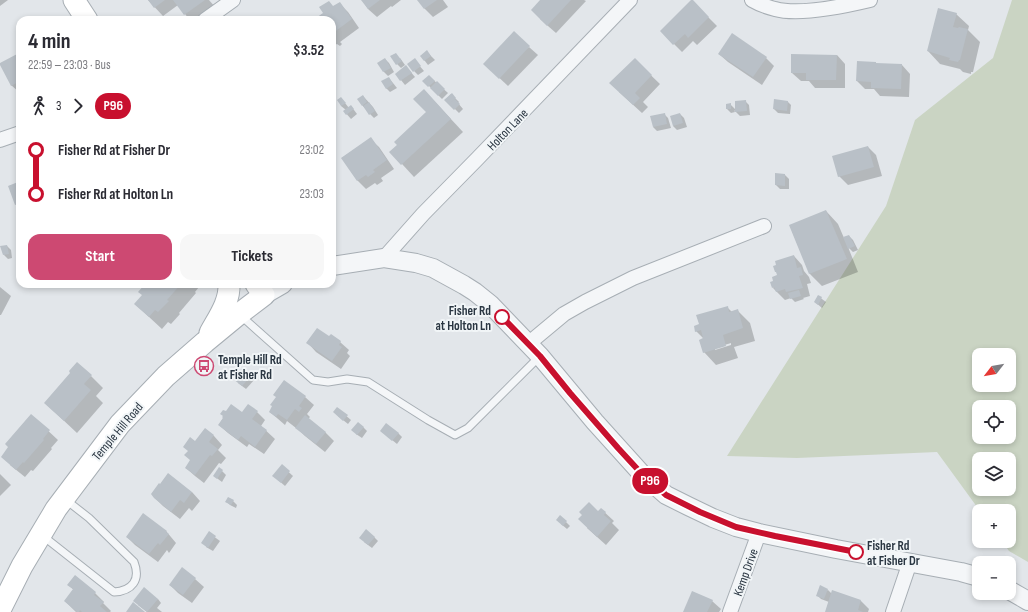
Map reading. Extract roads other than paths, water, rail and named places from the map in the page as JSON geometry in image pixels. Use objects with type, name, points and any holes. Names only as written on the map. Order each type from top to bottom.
[{"type":"main road","points":[[74,0],[85,16]]},
{"type":"main road","points":[[205,342],[221,313],[227,299],[229,288]]},
{"type":"main road","name":"Temple Hill Road","points":[[0,610],[22,566],[56,509],[120,424],[166,376],[238,314],[260,290]]},
{"type":"street","points":[[211,16],[233,0]]},
{"type":"street","name":"Holton Lane","points":[[384,258],[423,214],[630,0]]},
{"type":"street","points":[[752,0],[776,10],[790,11],[812,10],[870,0]]},
{"type":"street","points":[[0,140],[16,134]]},
{"type":"street","points":[[534,350],[564,314],[585,302],[626,281],[764,226]]},
{"type":"street","points":[[336,265],[384,258],[416,263],[433,268],[464,285],[490,304],[534,350],[641,473],[666,495],[688,506],[736,527],[836,549],[972,575]]},
{"type":"street","name":"Kemp Drive","points":[[730,612],[759,532]]},
{"type":"street","points":[[893,612],[910,562]]},
{"type":"street","points":[[1016,594],[1028,601]]},
{"type":"lane","points":[[238,314],[314,380],[328,382],[347,379],[368,382],[428,420],[455,435],[468,428],[534,350]]},
{"type":"lane","points":[[41,534],[114,592],[130,588],[136,580],[136,568],[134,562],[89,518],[64,498]]},
{"type":"place","name":"Fisher Rd at Holton Ln","points":[[502,317]]},
{"type":"place","name":"Temple Hill Rd at Fisher Rd","points":[[204,366]]},
{"type":"place","name":"Fisher Rd at Fisher Dr","points":[[856,552]]}]
